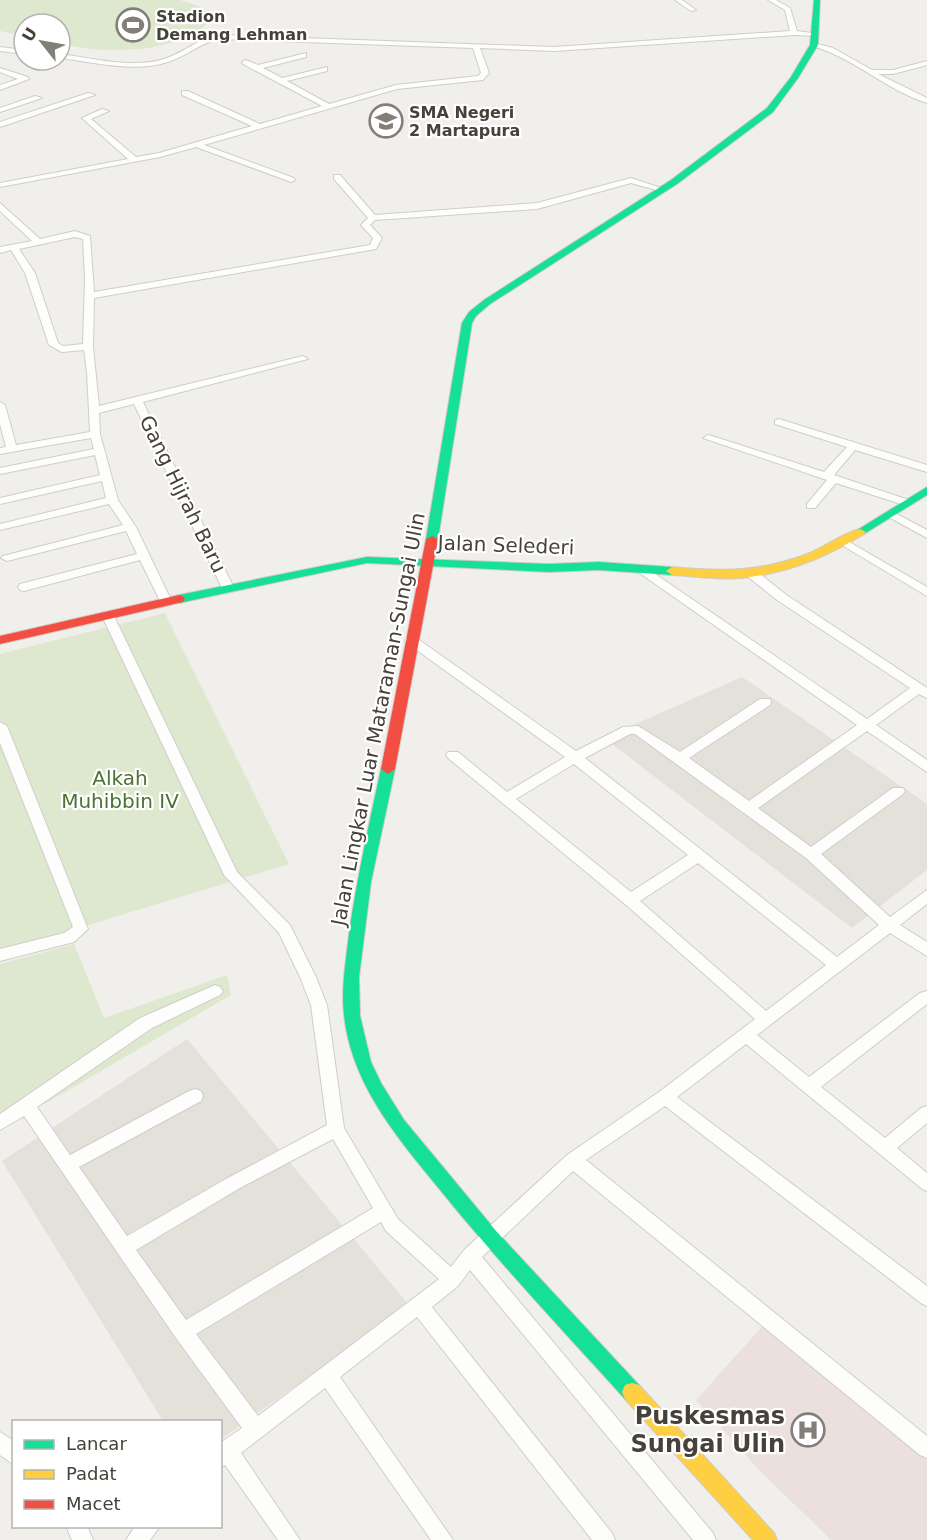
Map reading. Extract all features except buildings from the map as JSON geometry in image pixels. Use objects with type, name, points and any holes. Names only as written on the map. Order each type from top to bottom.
[{"type":"main road","name":"Jalan Lingkar Luar Mataraman-Sungai Ulin","points":[[767,1540],[490,1237],[398,1125],[374,1087],[363,1062],[352,1017],[351,976],[364,882],[400,715],[411,640],[437,513],[463,338],[472,314],[531,273],[663,190],[770,110],[794,78],[815,40],[817,0]]},
{"type":"main road","name":"Jalan Selederi","points":[[0,640],[228,588],[367,560],[549,568],[599,566],[719,575],[751,573],[798,560],[844,542],[927,490]]},
{"type":"street","points":[[678,0],[693,10]]},
{"type":"street","points":[[771,0],[788,9],[794,33]]},
{"type":"street","points":[[72,57],[156,63],[169,60],[210,38],[226,36],[567,49],[794,33],[815,40],[873,72],[893,86],[927,100]]},
{"type":"street","points":[[256,68],[299,56],[274,45]]},
{"type":"street","points":[[0,186],[135,160],[198,145],[396,87],[483,76],[485,74],[476,47]]},
{"type":"street","points":[[4,58],[12,54]]},
{"type":"street","points":[[246,62],[329,107]]},
{"type":"street","points":[[873,72],[893,72],[927,63]]},
{"type":"street","points":[[281,81],[324,69]]},
{"type":"street","points":[[0,70],[25,79],[0,88]]},
{"type":"street","points":[[185,93],[261,127]]},
{"type":"street","points":[[0,125],[91,95]]},
{"type":"street","points":[[0,110],[38,98]]},
{"type":"street","points":[[105,111],[86,118],[135,160]]},
{"type":"street","points":[[198,145],[291,180]]},
{"type":"street","points":[[337,177],[373,218]]},
{"type":"street","points":[[90,296],[373,247],[378,238],[365,225],[373,218],[537,206],[631,180],[663,190]]},
{"type":"street","points":[[0,206],[36,240]]},
{"type":"street","points":[[0,220],[11,217]]},
{"type":"street","points":[[0,250],[36,240],[75,234],[87,238],[90,296],[88,347],[92,372],[95,434],[112,500],[130,527],[166,602]]},
{"type":"street","points":[[13,246],[30,273],[54,345],[62,349],[88,347]]},
{"type":"street","points":[[93,411],[303,359]]},
{"type":"street","name":"Gang Hijrah Baru","points":[[137,400],[228,588]]},
{"type":"street","points":[[0,405],[12,448]]},
{"type":"street","points":[[779,422],[927,469]]},
{"type":"street","points":[[0,451],[95,434]]},
{"type":"street","points":[[708,438],[908,503]]},
{"type":"street","points":[[811,506],[853,446]]},
{"type":"street","points":[[0,471],[100,451]]},
{"type":"street","points":[[0,501],[107,477]]},
{"type":"street","points":[[0,527],[112,500]]},
{"type":"street","points":[[891,514],[927,535]]},
{"type":"street","points":[[7,558],[130,527]]},
{"type":"street","points":[[844,542],[927,592]]},
{"type":"street","points":[[24,587],[144,556]]},
{"type":"street","points":[[645,571],[927,766]]},
{"type":"street","points":[[749,808],[868,725],[923,691],[781,597],[751,573]]},
{"type":"street","points":[[108,616],[231,875],[285,929],[308,977],[319,1005],[336,1129],[392,1225],[452,1280]]},
{"type":"street","points":[[411,640],[575,756],[836,965]]},
{"type":"street","points":[[680,758],[765,702]]},
{"type":"street","points":[[0,726],[81,929],[69,938],[0,956]]},
{"type":"street","points":[[507,798],[575,756],[628,730],[638,730],[812,854],[889,925],[927,950]]},
{"type":"street","points":[[453,754],[630,900],[765,1019]]},
{"type":"street","points":[[812,854],[898,791]]},
{"type":"street","points":[[630,900],[699,855]]},
{"type":"street","points":[[290,1540],[224,1454],[452,1280],[470,1256],[573,1160],[664,1098],[927,896]]},
{"type":"street","points":[[0,1123],[147,1023],[215,991]]},
{"type":"street","points":[[809,1087],[925,997]]},
{"type":"street","points":[[746,1035],[927,1183]]},
{"type":"street","points":[[68,1164],[195,1096]]},
{"type":"street","points":[[664,1098],[927,1298]]},
{"type":"street","points":[[26,1105],[183,1332],[255,1429]]},
{"type":"street","points":[[885,1148],[927,1113]]},
{"type":"street","points":[[125,1247],[232,1184],[336,1129]]},
{"type":"street","points":[[573,1160],[927,1448]]},
{"type":"street","points":[[183,1332],[384,1211]]},
{"type":"street","points":[[470,1256],[706,1540]]},
{"type":"street","points":[[419,1305],[605,1540]]},
{"type":"street","points":[[327,1375],[443,1540]]},
{"type":"street","points":[[0,1442],[12,1453]]},
{"type":"street","points":[[136,1540],[149,1528]]},
{"type":"shaded area","points":[[742,677],[927,804],[927,870],[852,928],[604,738]]},
{"type":"shaded area","points":[[187,1039],[409,1305],[222,1438],[222,1420],[162,1420],[2,1161]]},
{"type":"shaded area","name":"Puskesmas Sungai Ulin","points":[[767,1321],[927,1459],[927,1540],[831,1540],[761,1472],[696,1400]]},
{"type":"green space","name":"Stadion Demang Lehman","points":[[0,0],[180,0],[200,7],[208,15],[207,22],[200,30],[174,42],[125,50],[72,46],[72,12],[12,12],[12,34],[0,31]]},
{"type":"green space","name":"Alkah Muhibbin IV","points":[[165,613],[289,864],[0,952],[0,654]]},
{"type":"green space","points":[[74,944],[104,1018],[227,975],[231,995],[48,1102],[0,1124],[0,964]]},
{"type":"traffic: fast","points":[[432,539],[467,323],[472,314],[487,302],[674,182],[770,110],[794,78],[814,45],[817,0]]},
{"type":"traffic: fast","points":[[860,532],[927,490]]},
{"type":"traffic: fast","points":[[179,599],[367,560],[549,568],[599,566],[672,571]]},
{"type":"traffic: fast","points":[[388,769],[364,882],[351,977],[352,1016],[363,1062],[374,1087],[398,1125],[490,1237],[632,1392]]},
{"type":"traffic: slow","points":[[672,571],[731,575],[751,573],[794,563],[822,552],[860,532]]},
{"type":"traffic: slow","points":[[632,1392],[767,1540]]},
{"type":"traffic: jam","points":[[388,769],[432,539]]},
{"type":"traffic: jam","points":[[0,640],[179,599]]},
{"type":"place","name":"Stadion Demang Lehman","points":[[133,25]]},
{"type":"place","name":"SMA Negeri 2 Martapura","points":[[386,121]]},
{"type":"place","name":"Puskesmas Sungai Ulin","points":[[808,1430]]}]
